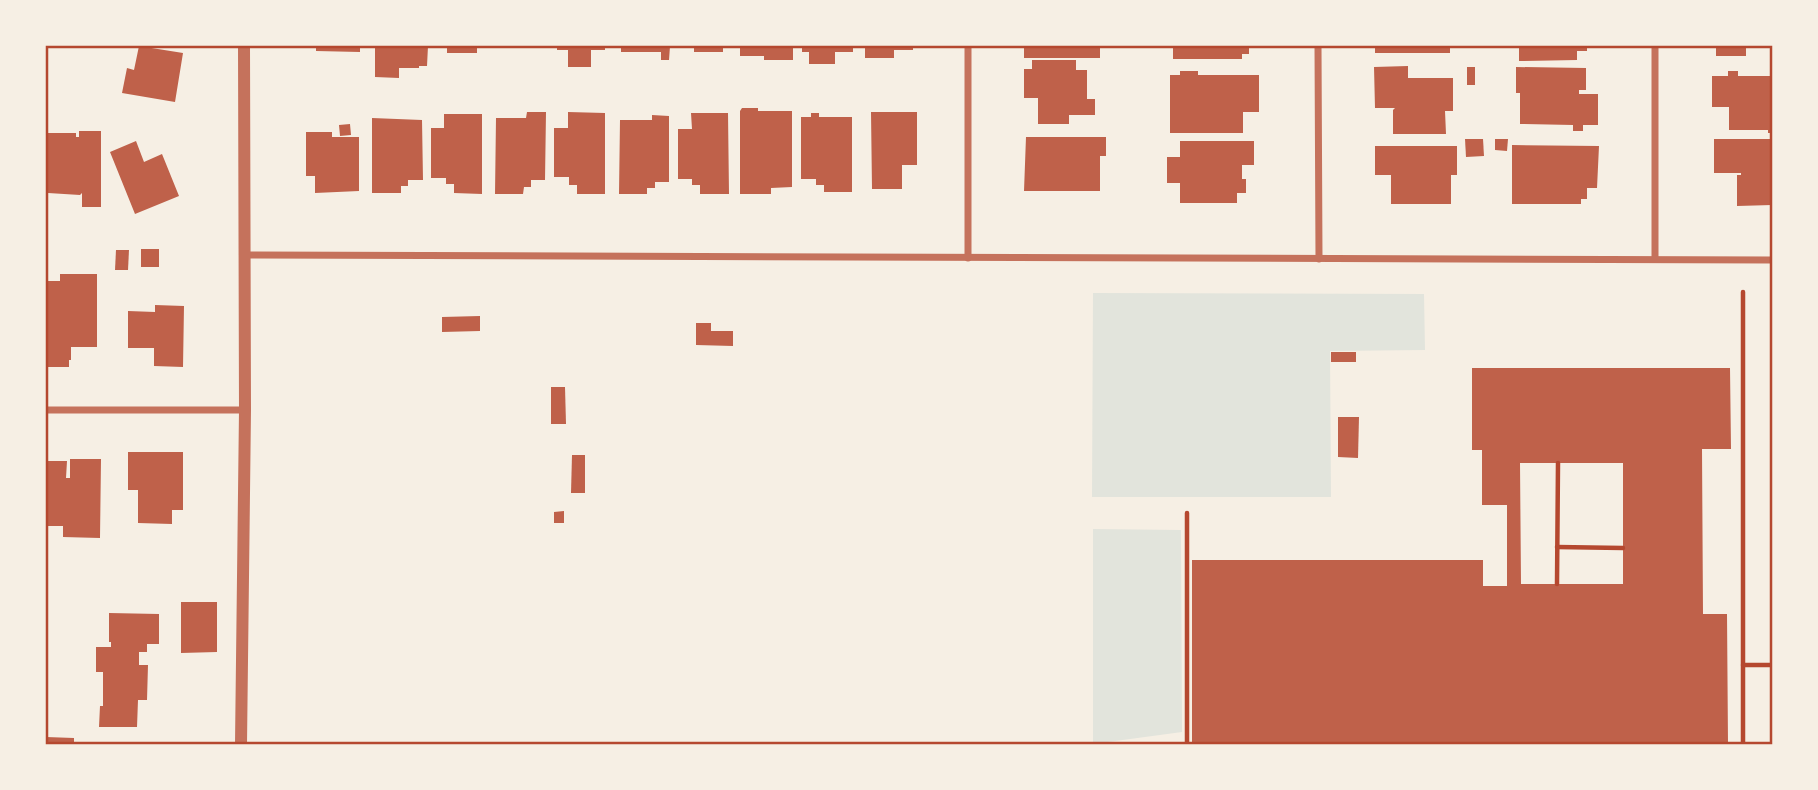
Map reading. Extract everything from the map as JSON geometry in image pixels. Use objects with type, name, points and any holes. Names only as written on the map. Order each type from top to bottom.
[{"type":"street","points":[[241,744],[245,410],[244,46]]},
{"type":"street","points":[[968,46],[968,258]]},
{"type":"street","points":[[1318,46],[1319,259]]},
{"type":"street","points":[[1655,46],[1655,259]]},
{"type":"street","points":[[243,255],[1773,260]]},
{"type":"street","points":[[46,410],[245,410]]},
{"type":"path","points":[[1743,292],[1743,744]]},
{"type":"path","points":[[1556,584],[1558,463]]},
{"type":"path","points":[[1187,513],[1187,744]]},
{"type":"path","points":[[1558,547],[1623,548]]},
{"type":"path","points":[[1743,665],[1773,665]]},
{"type":"shaded area","points":[[1093,293],[1424,294],[1425,350],[1330,351],[1331,497],[1092,497]]},
{"type":"shaded area","points":[[1093,529],[1181,530],[1182,732],[1093,744]]},
{"type":"building","points":[[139,46],[183,53],[175,102],[122,93],[127,68],[134,70]]},
{"type":"building","points":[[316,46],[360,46],[360,52],[316,51]]},
{"type":"building","points":[[375,46],[428,46],[427,66],[399,68],[399,78],[375,77]]},
{"type":"building","points":[[447,46],[477,46],[477,53],[447,53]]},
{"type":"building","points":[[557,46],[605,46],[605,50],[591,50],[591,67],[568,67],[568,50],[557,50]]},
{"type":"building","points":[[621,46],[670,46],[669,60],[661,60],[661,52],[621,52]]},
{"type":"building","points":[[694,46],[723,46],[723,52],[694,52]]},
{"type":"building","points":[[740,46],[793,46],[793,60],[764,60],[764,56],[740,56]]},
{"type":"building","points":[[802,46],[853,46],[853,52],[835,52],[835,64],[809,64],[809,52],[802,52]]},
{"type":"building","points":[[865,46],[913,46],[913,50],[894,50],[894,58],[865,58]]},
{"type":"building","points":[[1024,46],[1100,46],[1100,58],[1024,58]]},
{"type":"building","points":[[1173,46],[1249,46],[1249,54],[1242,54],[1242,59],[1173,59]]},
{"type":"building","points":[[1375,46],[1450,46],[1450,53],[1375,53]]},
{"type":"building","points":[[1519,46],[1587,46],[1587,51],[1577,51],[1577,60],[1519,61]]},
{"type":"building","points":[[1716,46],[1746,46],[1746,56],[1716,56]]},
{"type":"building","points":[[1032,60],[1076,60],[1076,70],[1087,70],[1087,99],[1095,99],[1095,115],[1069,115],[1069,124],[1038,124],[1038,98],[1024,98],[1024,69],[1032,69]]},
{"type":"building","points":[[1408,66],[1408,78],[1453,78],[1453,111],[1445,111],[1446,134],[1393,134],[1395,108],[1375,108],[1374,67]]},
{"type":"building","points":[[1467,67],[1475,67],[1475,85],[1467,85]]},
{"type":"building","points":[[1516,67],[1586,68],[1586,90],[1579,90],[1579,94],[1598,94],[1598,125],[1583,125],[1583,131],[1573,131],[1573,125],[1520,124],[1520,93],[1516,93]]},
{"type":"building","points":[[1180,71],[1198,71],[1198,75],[1259,75],[1259,112],[1243,112],[1243,133],[1170,133],[1170,75],[1180,75]]},
{"type":"building","points":[[1728,71],[1738,71],[1738,76],[1772,76],[1772,133],[1768,133],[1768,130],[1729,130],[1729,107],[1712,107],[1712,76],[1728,76]]},
{"type":"building","points":[[742,108],[792,111],[792,187],[771,188],[771,194],[740,194]]},
{"type":"building","points":[[527,112],[546,112],[545,180],[531,180],[531,187],[524,187],[523,194],[495,194],[496,118],[526,118]]},
{"type":"building","points":[[568,112],[605,113],[605,194],[577,194],[577,185],[569,185],[569,177],[554,177],[554,128],[568,128]]},
{"type":"building","points":[[871,112],[917,112],[917,165],[902,165],[902,189],[872,189]]},
{"type":"building","points":[[691,113],[728,113],[729,194],[700,194],[700,185],[692,185],[692,179],[678,179],[678,129],[692,129]]},
{"type":"building","points":[[811,113],[819,113],[819,117],[852,117],[852,192],[824,192],[824,185],[816,185],[816,179],[801,179],[801,117],[811,117]]},
{"type":"building","points":[[444,114],[482,114],[482,194],[454,193],[454,184],[446,184],[446,178],[431,178],[431,128],[444,128]]},
{"type":"building","points":[[652,115],[669,116],[669,182],[655,182],[655,188],[647,188],[647,194],[619,194],[620,120],[652,120]]},
{"type":"building","points":[[372,118],[422,120],[423,180],[408,180],[408,186],[401,186],[401,193],[372,193]]},
{"type":"building","points":[[350,124],[351,135],[340,136],[339,125]]},
{"type":"building","points":[[79,131],[101,131],[101,207],[82,207],[82,193],[48,193],[48,133],[76,133],[76,137],[79,137]]},
{"type":"building","points":[[306,132],[332,132],[332,137],[359,137],[359,191],[315,193],[315,176],[306,176]]},
{"type":"building","points":[[1026,137],[1106,137],[1106,156],[1100,156],[1100,191],[1024,191]]},
{"type":"building","points":[[1465,139],[1483,139],[1484,156],[1466,157]]},
{"type":"building","points":[[1495,139],[1508,139],[1507,151],[1495,150]]},
{"type":"building","points":[[1714,139],[1772,139],[1772,205],[1737,206],[1737,175],[1741,173],[1714,173]]},
{"type":"building","points":[[136,141],[144,162],[162,154],[179,196],[135,214],[110,152]]},
{"type":"building","points":[[1180,141],[1254,141],[1254,165],[1242,165],[1246,193],[1237,193],[1237,203],[1180,203],[1180,183],[1167,183],[1167,157],[1180,157]]},
{"type":"building","points":[[1512,145],[1599,146],[1597,188],[1587,188],[1587,199],[1581,199],[1581,204],[1512,204]]},
{"type":"building","points":[[1375,146],[1457,146],[1457,175],[1451,175],[1451,204],[1391,204],[1391,175],[1375,175]]},
{"type":"building","points":[[141,249],[159,249],[159,267],[141,267]]},
{"type":"building","points":[[116,250],[129,250],[128,270],[115,270]]},
{"type":"building","points":[[60,274],[97,274],[97,347],[71,347],[69,367],[46,367],[46,281],[60,281]]},
{"type":"building","points":[[155,305],[184,306],[183,367],[154,366],[154,348],[128,348],[128,311],[155,312]]},
{"type":"building","points":[[480,316],[480,331],[442,332],[442,317]]},
{"type":"building","points":[[696,323],[711,323],[711,331],[733,331],[733,346],[696,345]]},
{"type":"building","points":[[1331,352],[1356,352],[1356,362],[1331,362]]},
{"type":"building","points":[[1472,368],[1730,368],[1731,449],[1702,449],[1703,614],[1727,614],[1728,744],[1192,744],[1192,560],[1483,560],[1483,586],[1507,586],[1507,505],[1482,505],[1482,450],[1472,450]],"holes":[[[1520,463],[1623,463],[1623,584],[1521,584]]]},
{"type":"building","points":[[551,387],[565,387],[566,424],[551,424]]},
{"type":"building","points":[[1338,417],[1359,417],[1358,458],[1338,457]]},
{"type":"building","points":[[128,452],[183,452],[183,510],[172,510],[172,524],[138,523],[138,490],[128,490]]},
{"type":"building","points":[[572,455],[585,455],[585,493],[571,493]]},
{"type":"building","points":[[70,459],[101,459],[100,538],[63,537],[63,526],[46,526],[46,461],[67,461],[66,478],[70,478]]},
{"type":"building","points":[[564,511],[564,523],[554,523],[554,512]]},
{"type":"building","points":[[181,602],[217,602],[217,652],[181,653]]},
{"type":"building","points":[[109,613],[159,614],[159,644],[147,644],[147,652],[139,652],[139,665],[148,665],[147,700],[138,700],[137,727],[99,727],[100,706],[103,706],[103,672],[96,672],[96,647],[111,647]]},
{"type":"building","points":[[46,737],[74,738],[74,744],[46,744]]}]
